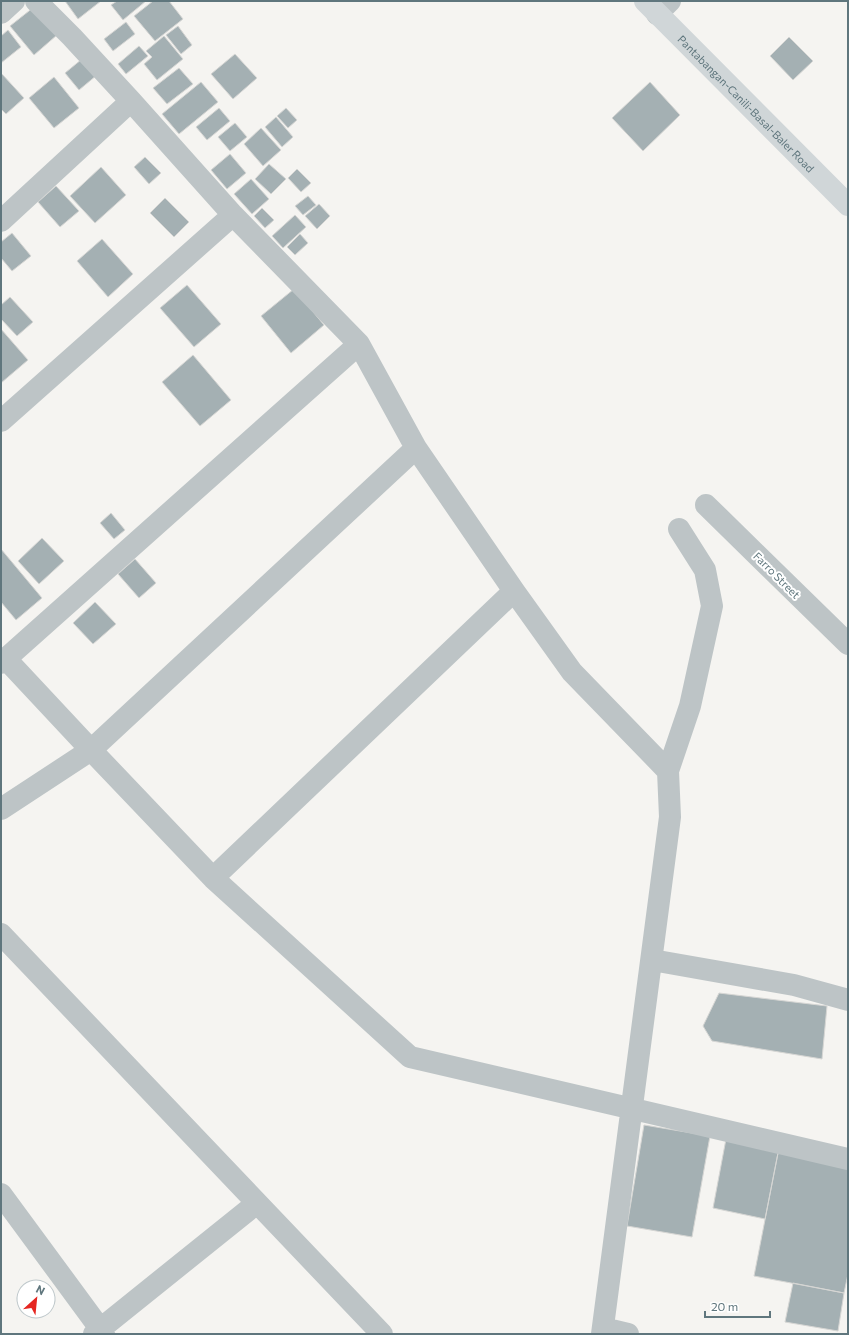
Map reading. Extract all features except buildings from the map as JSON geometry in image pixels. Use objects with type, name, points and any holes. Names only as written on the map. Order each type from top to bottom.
[{"type":"main road","name":"Pantabangan-Canili-Basal-Baler Road","points":[[657,5],[848,205]]},
{"type":"street","points":[[1,13],[14,1]]},
{"type":"street","points":[[36,1],[72,36],[233,215],[359,344],[416,448],[514,591],[572,672],[668,771]]},
{"type":"street","points":[[1,221],[131,101]]},
{"type":"street","points":[[1,421],[233,215]]},
{"type":"street","points":[[359,344],[4,661],[213,878],[410,1057],[848,1159]]},
{"type":"street","points":[[1,809],[91,750],[416,448]]},
{"type":"street","name":"Farro Street","points":[[706,505],[848,644]]},
{"type":"street","points":[[628,1334],[602,1331],[670,817],[668,771],[690,706],[712,606],[704,570],[679,529]]},
{"type":"street","points":[[213,878],[514,591]]},
{"type":"street","points":[[1,934],[382,1334]]},
{"type":"street","points":[[652,960],[794,985],[848,1000]]},
{"type":"street","points":[[1,1194],[100,1332],[258,1203]]}]
